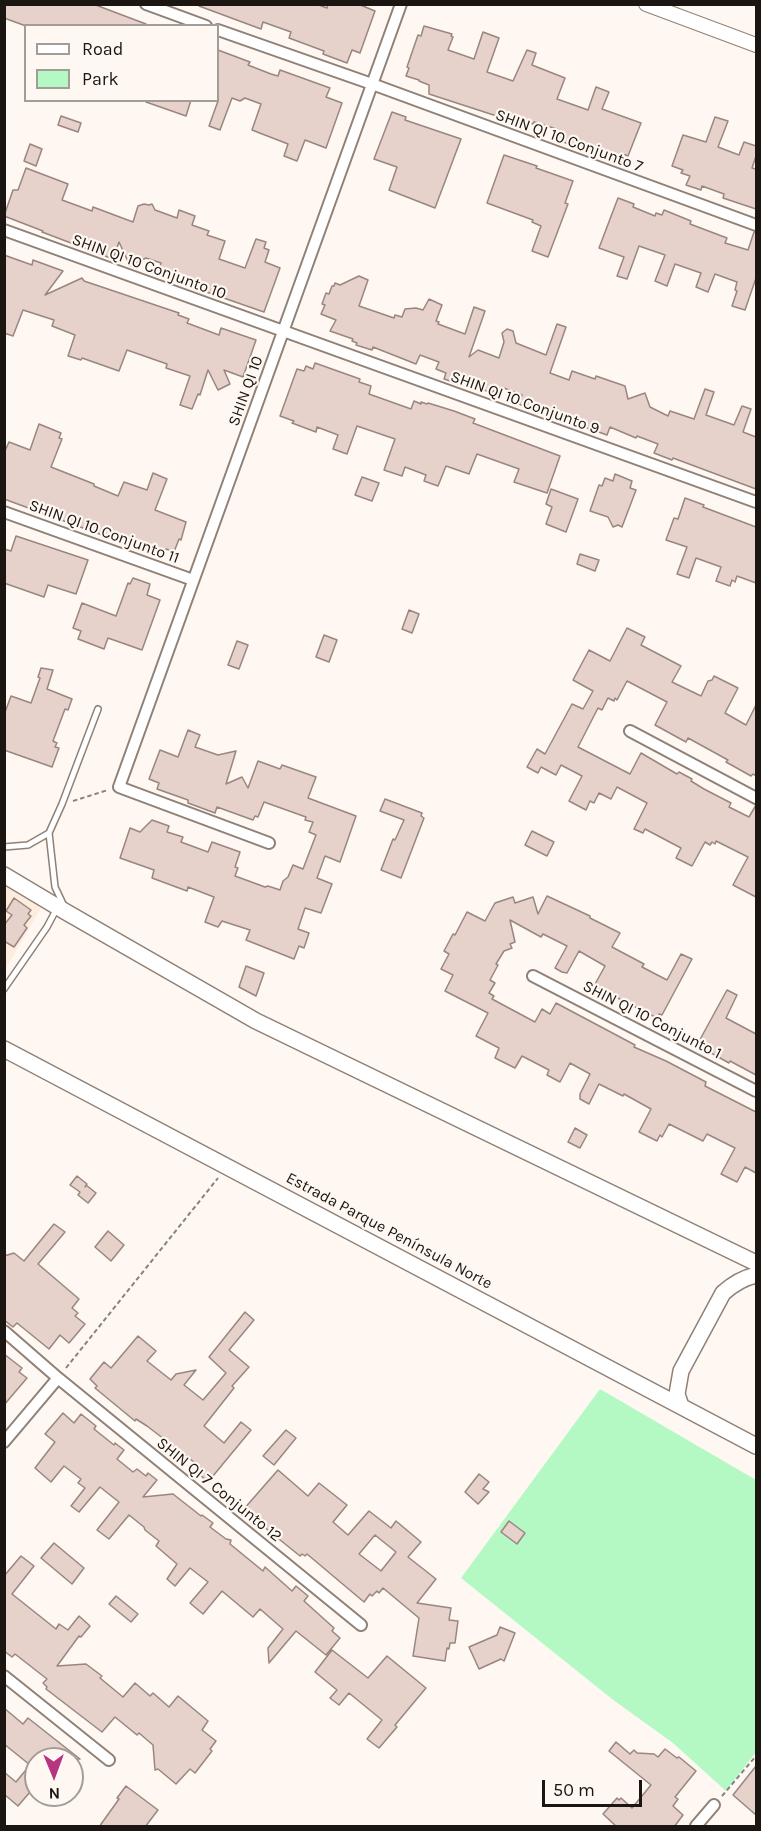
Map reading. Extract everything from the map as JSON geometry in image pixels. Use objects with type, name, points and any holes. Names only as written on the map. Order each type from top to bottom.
[{"type":"main road","points":[[4,875],[256,1021],[756,1263]]},
{"type":"main road","name":"Estrada Parque Península Norte","points":[[4,1048],[756,1446]]},
{"type":"main road","points":[[681,1406],[677,1394],[681,1371],[723,1293],[734,1284],[756,1275]]},
{"type":"street","points":[[146,4],[201,24]]},
{"type":"street","name":"SHIN QI 10","points":[[119,787],[401,4]]},
{"type":"street","points":[[646,4],[756,45]]},
{"type":"street","name":"SHIN QI 10 Conjunto 7","points":[[219,30],[756,225]]},
{"type":"street","name":"SHIN QI 10 Conjunto 10","points":[[4,230],[283,331]]},
{"type":"street","name":"SHIN QI 10 Conjunto 9","points":[[283,331],[756,502]]},
{"type":"street","name":"SHIN QI 10 Conjunto 11","points":[[4,512],[193,580]]},
{"type":"street","points":[[630,731],[756,798]]},
{"type":"street","points":[[119,787],[269,843]]},
{"type":"street","name":"SHIN QI 10 Conjunto 1","points":[[533,976],[756,1091]]},
{"type":"street","name":"SHIN QI 7 Conjunto 12","points":[[4,1331],[58,1378],[361,1625]]},
{"type":"street","points":[[4,1442],[58,1378]]},
{"type":"street","points":[[4,1676],[108,1761]]},
{"type":"street","points":[[696,1827],[714,1804]]},
{"type":"lane","points":[[4,989],[47,927],[62,910],[55,887],[49,833],[98,709]]},
{"type":"lane","points":[[4,848],[28,845],[49,833]]},
{"type":"path","points":[[62,804],[119,787]]},
{"type":"path","points":[[58,1378],[227,1166]]},
{"type":"path","points":[[714,1804],[756,1756]]},
{"type":"shaded area","points":[[5,884],[41,908],[5,970]]},
{"type":"green space","points":[[600,1389],[756,1480],[756,1752],[726,1791],[673,1743],[612,1699],[461,1578]]},
{"type":"building","points":[[4,4],[93,4],[146,24],[24,25],[4,18]]},
{"type":"building","points":[[199,4],[316,4],[327,8],[328,4],[358,4],[375,11],[360,53],[352,50],[347,63],[323,54],[324,51],[289,38],[291,32],[263,22],[261,29],[199,6]]},
{"type":"building","points":[[424,26],[452,34],[448,50],[474,59],[483,32],[499,38],[487,72],[513,81],[527,50],[536,53],[532,65],[565,78],[557,99],[588,110],[596,87],[609,92],[602,109],[641,123],[628,156],[620,153],[619,157],[587,145],[585,151],[554,138],[557,129],[534,122],[533,124],[528,122],[527,125],[512,121],[429,94],[429,85],[406,76],[418,35],[421,36]]},
{"type":"building","points":[[219,50],[250,62],[248,65],[271,74],[278,76],[280,70],[330,88],[326,97],[342,103],[326,148],[305,140],[297,161],[284,156],[288,144],[252,130],[261,104],[245,98],[240,101],[232,98],[220,130],[209,126],[219,102]]},
{"type":"building","points":[[146,102],[190,102],[186,116]]},
{"type":"building","points":[[392,112],[406,117],[405,120],[461,139],[435,208],[389,190],[397,167],[374,159]]},
{"type":"building","points":[[61,116],[81,123],[78,132],[58,125]]},
{"type":"building","points":[[715,117],[728,121],[718,147],[739,155],[744,142],[756,146],[752,168],[756,169],[756,209],[723,198],[724,194],[702,186],[701,190],[686,185],[690,176],[681,173],[683,170],[672,166],[683,135],[706,142]]},
{"type":"building","points":[[30,144],[42,149],[36,166],[24,161]]},
{"type":"building","points":[[504,155],[573,181],[565,203],[568,204],[548,257],[532,251],[541,226],[532,222],[533,220],[487,203]]},
{"type":"building","points":[[26,168],[68,184],[62,200],[92,211],[93,207],[133,222],[138,206],[152,204],[155,210],[177,218],[179,210],[195,216],[192,225],[209,231],[207,235],[225,241],[219,259],[245,268],[256,239],[266,242],[264,248],[269,250],[265,262],[280,268],[264,312],[172,280],[173,275],[159,270],[161,263],[146,258],[130,266],[119,242],[113,259],[4,216],[13,190],[18,190]]},
{"type":"building","points":[[618,198],[655,216],[656,213],[662,215],[664,210],[691,221],[690,224],[727,238],[725,243],[748,250],[754,232],[756,232],[756,278],[745,310],[732,306],[737,291],[735,290],[737,282],[715,274],[708,292],[696,287],[701,273],[675,264],[667,286],[655,281],[665,255],[639,246],[627,279],[617,276],[624,257],[599,248]]},
{"type":"building","points":[[4,255],[32,265],[33,260],[63,271],[45,295],[82,278],[84,281],[179,313],[178,315],[189,319],[187,323],[219,335],[221,328],[256,340],[243,377],[224,370],[230,384],[218,390],[208,370],[200,395],[198,394],[192,409],[180,405],[190,376],[166,368],[167,364],[127,350],[119,371],[82,358],[81,360],[68,356],[75,335],[52,326],[54,320],[23,310],[13,336],[4,333]]},
{"type":"building","points":[[359,276],[368,280],[359,306],[394,318],[395,315],[402,317],[405,309],[423,310],[429,299],[442,305],[436,321],[439,322],[438,324],[465,334],[474,307],[485,311],[469,357],[478,350],[499,358],[504,342],[502,333],[507,329],[513,331],[516,343],[546,355],[557,324],[566,327],[550,373],[569,380],[572,371],[595,379],[596,376],[625,386],[628,399],[645,393],[650,407],[668,416],[670,411],[694,419],[705,389],[714,392],[706,415],[734,425],[742,406],[751,409],[743,432],[756,437],[756,489],[654,453],[658,444],[637,436],[636,438],[610,427],[607,435],[559,418],[561,413],[538,404],[536,411],[519,404],[522,395],[501,387],[499,393],[493,391],[492,393],[460,381],[459,384],[444,379],[446,373],[436,369],[439,362],[420,355],[416,364],[373,347],[372,350],[356,345],[353,339],[330,331],[336,320],[321,314],[325,305],[322,304],[326,293],[329,294],[335,283],[340,285]]},
{"type":"building","points":[[315,363],[360,379],[359,382],[371,386],[369,394],[411,409],[414,401],[454,411],[475,419],[473,423],[560,456],[547,493],[514,482],[519,469],[477,454],[469,474],[446,466],[438,486],[424,481],[426,475],[405,467],[402,476],[384,470],[395,439],[357,426],[347,454],[333,449],[338,435],[317,427],[316,432],[280,416],[297,369],[304,371],[306,366],[313,369]]},
{"type":"building","points":[[39,424],[61,433],[59,438],[62,439],[51,467],[94,484],[94,486],[118,496],[124,482],[147,490],[153,473],[167,479],[155,510],[186,522],[181,540],[179,539],[174,552],[166,549],[163,556],[126,539],[124,543],[4,499],[4,453],[9,442],[30,450]]},
{"type":"building","points":[[615,474],[632,481],[630,488],[636,490],[622,527],[618,525],[613,527],[608,517],[590,511],[599,485],[602,486],[605,478],[613,481]]},
{"type":"building","points":[[362,477],[379,483],[372,501],[355,495]]},
{"type":"building","points":[[551,489],[578,499],[566,532],[546,524],[552,507],[546,504]]},
{"type":"building","points":[[685,498],[756,527],[756,583],[737,576],[735,582],[732,580],[730,586],[716,581],[721,567],[696,558],[689,578],[677,574],[687,547],[666,540],[674,518],[678,519]]},
{"type":"building","points":[[16,536],[88,560],[76,594],[48,585],[44,597],[4,583],[4,549],[11,551]]},
{"type":"building","points":[[580,554],[599,560],[595,571],[577,564]]},
{"type":"building","points":[[133,578],[150,584],[147,595],[160,600],[142,650],[108,638],[104,649],[78,639],[81,631],[73,628],[82,603],[116,616],[128,583],[130,584]]},
{"type":"building","points":[[409,610],[419,614],[412,633],[402,629]]},
{"type":"building","points":[[627,628],[645,637],[641,645],[681,666],[672,682],[701,696],[708,681],[714,676],[738,688],[725,713],[746,725],[756,705],[756,776],[753,774],[751,776],[726,762],[728,760],[688,738],[686,742],[655,725],[667,702],[627,681],[617,700],[608,698],[602,710],[598,708],[578,747],[630,774],[641,753],[677,774],[679,772],[692,779],[691,781],[704,789],[731,803],[729,807],[749,817],[756,805],[756,897],[733,885],[748,857],[716,841],[715,844],[712,842],[710,845],[705,842],[692,866],[676,858],[681,848],[645,829],[643,833],[634,829],[647,803],[617,787],[611,799],[599,793],[594,803],[590,801],[586,810],[569,801],[582,776],[561,765],[556,775],[541,767],[538,773],[527,767],[537,749],[545,754],[572,704],[583,709],[593,691],[573,680],[589,650],[610,661]]},
{"type":"building","points":[[324,635],[337,640],[329,662],[316,657]]},
{"type":"building","points":[[237,641],[248,645],[239,669],[228,665]]},
{"type":"building","points":[[41,668],[53,670],[47,689],[72,699],[68,710],[65,709],[53,741],[57,743],[55,747],[59,748],[52,767],[4,750],[4,715],[11,696],[31,703]]},
{"type":"building","points":[[188,730],[200,735],[195,747],[218,755],[236,751],[226,784],[242,777],[248,788],[258,761],[280,769],[282,765],[316,777],[308,798],[356,816],[340,862],[325,856],[317,878],[332,884],[321,913],[305,908],[298,929],[309,933],[304,948],[299,946],[294,959],[246,940],[250,930],[222,921],[218,927],[205,922],[214,897],[188,887],[187,891],[152,878],[154,870],[120,858],[130,828],[140,832],[152,820],[169,826],[167,832],[183,837],[181,842],[208,852],[212,842],[240,852],[235,867],[238,868],[235,876],[265,887],[280,890],[293,865],[303,869],[316,835],[309,832],[313,822],[305,820],[306,817],[264,802],[258,817],[255,816],[253,820],[217,807],[215,813],[157,789],[159,783],[149,779],[160,750],[178,757]]},
{"type":"building","points":[[385,799],[422,813],[421,816],[424,818],[401,878],[381,870],[393,839],[395,840],[404,820],[380,811]]},
{"type":"building","points":[[532,831],[554,842],[547,856],[525,845]]},
{"type":"building","points":[[547,896],[620,933],[612,947],[644,964],[642,967],[667,980],[681,954],[692,959],[662,1015],[659,1014],[657,1018],[594,986],[605,966],[579,951],[567,973],[555,968],[567,946],[543,934],[541,937],[510,920],[515,942],[510,944],[512,948],[504,951],[496,964],[498,965],[490,980],[495,983],[489,993],[494,996],[492,999],[535,1022],[542,1009],[550,1014],[556,1003],[635,1045],[634,1047],[706,1082],[705,1086],[756,1112],[756,1173],[745,1167],[737,1182],[721,1174],[735,1148],[707,1134],[703,1141],[669,1124],[657,1141],[639,1132],[651,1109],[624,1094],[623,1096],[599,1084],[589,1104],[580,1099],[580,1094],[590,1074],[570,1063],[560,1082],[547,1075],[549,1070],[522,1056],[515,1068],[495,1058],[499,1048],[476,1036],[488,1013],[445,991],[453,975],[441,969],[449,954],[444,951],[467,912],[485,921],[495,903],[513,897],[515,903],[533,897],[538,914]]},
{"type":"building","points":[[14,898],[31,910],[28,914],[31,916],[24,925],[27,928],[14,947],[4,941],[4,925],[12,915],[6,911]]},
{"type":"building","points":[[246,966],[264,973],[256,996],[239,987]]},
{"type":"building","points":[[727,990],[737,995],[726,1018],[756,1034],[756,1075],[697,1045]]},
{"type":"building","points":[[575,1128],[587,1135],[580,1148],[568,1142]]},
{"type":"building","points":[[77,1176],[96,1193],[88,1203],[78,1195],[80,1192],[70,1185]]},
{"type":"building","points":[[54,1224],[65,1232],[38,1264],[79,1299],[72,1308],[78,1313],[75,1316],[85,1324],[69,1343],[60,1335],[49,1349],[17,1323],[13,1327],[4,1320],[4,1256],[14,1253],[24,1261]]},
{"type":"building","points":[[108,1231],[124,1245],[111,1261],[95,1247]]},
{"type":"building","points":[[245,1312],[254,1320],[229,1350],[249,1367],[232,1386],[234,1388],[204,1426],[224,1443],[241,1422],[251,1430],[208,1482],[199,1474],[203,1469],[147,1426],[136,1419],[135,1421],[95,1388],[97,1386],[90,1379],[104,1362],[111,1368],[138,1336],[156,1351],[147,1361],[171,1380],[176,1374],[196,1370],[184,1385],[203,1400],[226,1373],[209,1357]]},
{"type":"building","points":[[4,1354],[22,1368],[19,1372],[27,1378],[4,1405]]},
{"type":"building","points":[[63,1413],[74,1423],[81,1414],[96,1426],[94,1429],[124,1450],[117,1459],[133,1472],[137,1469],[157,1480],[143,1497],[173,1494],[213,1523],[210,1527],[231,1540],[230,1544],[263,1571],[265,1567],[292,1591],[296,1586],[308,1596],[304,1601],[334,1628],[332,1631],[340,1638],[326,1655],[296,1631],[269,1663],[268,1648],[283,1629],[260,1609],[253,1617],[222,1591],[203,1614],[190,1603],[208,1582],[190,1568],[175,1586],[167,1579],[177,1564],[156,1546],[159,1541],[129,1515],[109,1539],[97,1530],[119,1502],[100,1487],[79,1512],[71,1506],[85,1488],[78,1483],[81,1479],[64,1466],[51,1482],[35,1468],[55,1442],[45,1434]]},
{"type":"building","points":[[286,1430],[296,1438],[274,1465],[263,1456]]},
{"type":"building","points":[[278,1470],[308,1496],[319,1483],[347,1505],[333,1522],[348,1535],[369,1511],[391,1528],[396,1521],[421,1542],[408,1557],[436,1579],[417,1603],[451,1608],[449,1620],[458,1621],[455,1643],[450,1643],[449,1649],[447,1648],[445,1661],[413,1656],[419,1618],[383,1588],[379,1593],[377,1591],[372,1596],[370,1594],[364,1602],[307,1554],[300,1556],[243,1510]],"holes":[[[375,1535],[396,1552],[381,1571],[359,1554]]]},
{"type":"building","points":[[479,1474],[489,1482],[483,1489],[489,1492],[478,1504],[465,1492]]},
{"type":"building","points":[[509,1521],[525,1533],[517,1544],[501,1532]]},
{"type":"building","points":[[54,1543],[84,1568],[72,1584],[41,1558]]},
{"type":"building","points":[[21,1556],[34,1566],[12,1594],[56,1629],[59,1624],[68,1630],[79,1616],[90,1626],[81,1637],[79,1636],[57,1666],[86,1664],[123,1697],[135,1683],[150,1696],[153,1693],[169,1707],[178,1696],[208,1721],[202,1730],[216,1741],[210,1749],[212,1751],[195,1773],[190,1769],[176,1784],[158,1769],[155,1770],[153,1745],[139,1733],[137,1735],[115,1717],[102,1732],[46,1689],[43,1683],[47,1679],[15,1654],[12,1657],[4,1651],[4,1576]]},
{"type":"building","points":[[116,1596],[138,1614],[131,1622],[109,1604]]},
{"type":"building","points":[[500,1627],[515,1633],[504,1661],[501,1659],[479,1669],[469,1647],[497,1635]]},
{"type":"building","points":[[332,1650],[368,1678],[387,1656],[426,1688],[379,1748],[367,1739],[382,1720],[349,1693],[339,1705],[330,1698],[337,1690],[315,1672]]},
{"type":"building","points":[[4,1708],[23,1724],[28,1718],[65,1747],[24,1747],[24,1760],[4,1744]]},
{"type":"building","points":[[616,1742],[630,1754],[634,1750],[637,1753],[654,1754],[658,1757],[665,1749],[696,1771],[675,1797],[678,1799],[673,1806],[683,1815],[674,1827],[617,1827],[603,1814],[617,1798],[619,1800],[621,1798],[632,1808],[651,1785],[609,1751]]},
{"type":"building","points":[[756,1766],[756,1815],[733,1795]]},
{"type":"building","points":[[4,1772],[16,1782],[24,1772],[24,1799],[18,1806],[5,1795]]},
{"type":"building","points":[[126,1786],[158,1810],[145,1827],[99,1827],[119,1799],[117,1798]]}]
